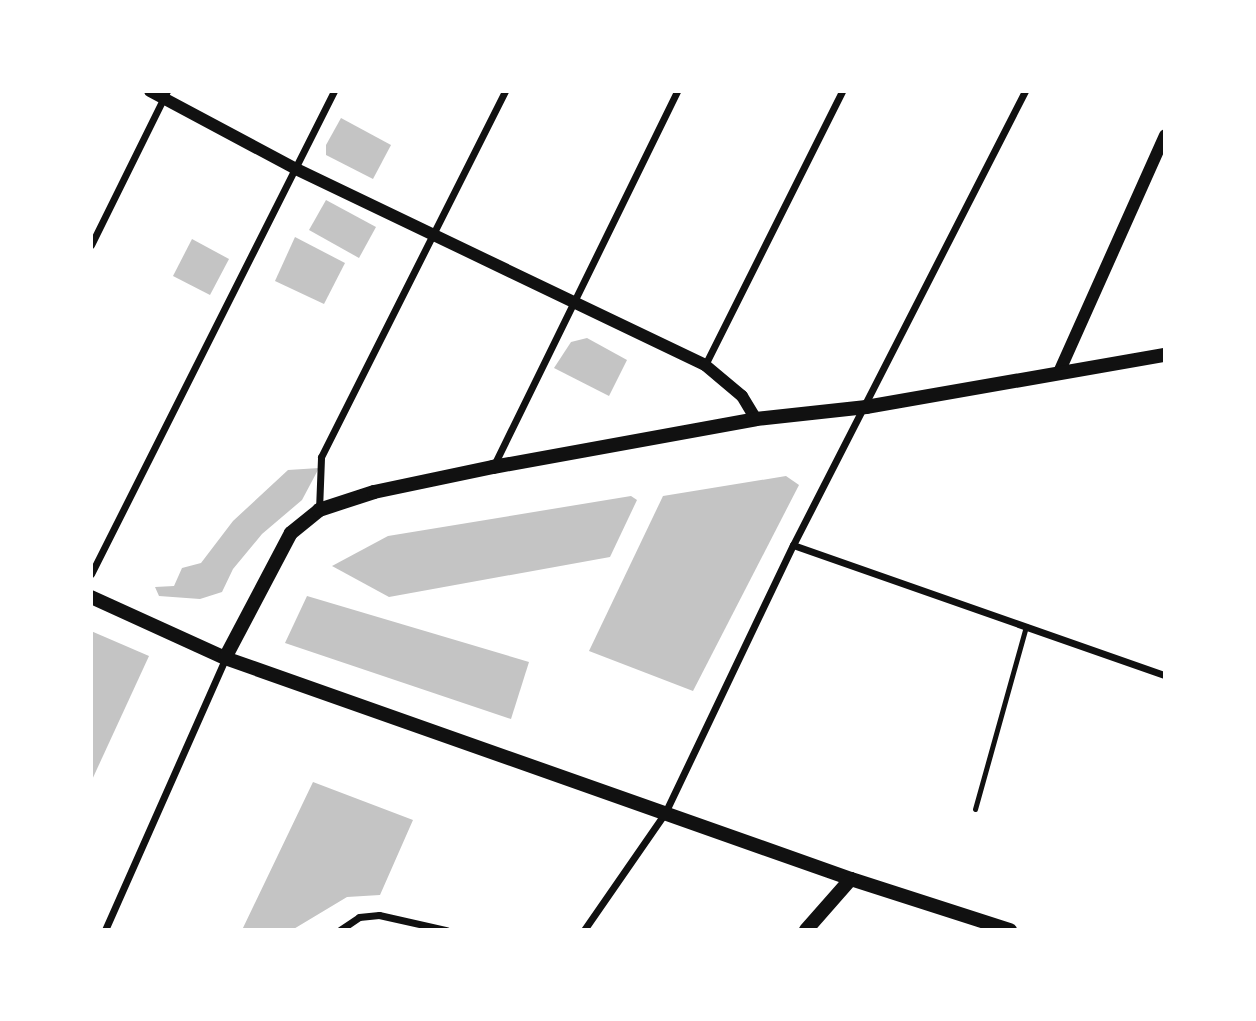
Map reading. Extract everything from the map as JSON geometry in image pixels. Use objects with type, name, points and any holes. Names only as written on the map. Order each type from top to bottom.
[{"type":"main road","points":[[225,658],[291,533],[319,510],[374,492],[493,467],[756,419],[866,407],[1060,370],[1165,355]]},
{"type":"main road","points":[[91,597],[225,658],[851,879],[1010,930]]},
{"type":"main road","points":[[806,930],[851,879]]},
{"type":"street","points":[[150,91],[165,94],[295,168],[573,298],[705,365],[742,396],[756,419]]},
{"type":"street","points":[[91,574],[334,91]]},
{"type":"street","points":[[319,510],[320,457],[505,91]]},
{"type":"street","points":[[493,467],[573,298],[677,91]]},
{"type":"street","points":[[705,365],[842,91]]},
{"type":"street","points":[[584,930],[665,813],[793,545],[866,407],[1025,91]]},
{"type":"street","points":[[91,245],[165,94]]},
{"type":"street","points":[[1060,370],[1165,135]]},
{"type":"street","points":[[793,545],[1165,675]]},
{"type":"street","points":[[105,930],[225,658]]},
{"type":"street","points":[[340,930],[359,917],[379,915],[446,930]]},
{"type":"lane","points":[[975,809],[1026,626]]},
{"type":"building","points":[[341,118],[391,145],[373,179],[326,155],[326,145]]},
{"type":"building","points":[[326,200],[376,227],[359,258],[309,230]]},
{"type":"building","points":[[295,237],[345,263],[324,304],[275,281]]},
{"type":"building","points":[[192,239],[229,259],[210,295],[173,276]]},
{"type":"building","points":[[587,338],[627,360],[609,396],[554,368],[571,342]]},
{"type":"building","points":[[319,468],[302,500],[262,534],[233,569],[222,592],[200,599],[159,596],[155,587],[174,586],[182,568],[201,563],[233,521],[288,470]]},
{"type":"building","points":[[786,476],[799,485],[693,691],[589,651],[663,496]]},
{"type":"building","points":[[631,496],[637,500],[610,557],[389,597],[332,566],[388,536]]},
{"type":"building","points":[[307,596],[529,662],[511,719],[285,643]]},
{"type":"building","points":[[91,631],[149,656],[91,782]]},
{"type":"building","points":[[313,782],[413,820],[380,895],[347,897],[292,930],[242,930]]}]
